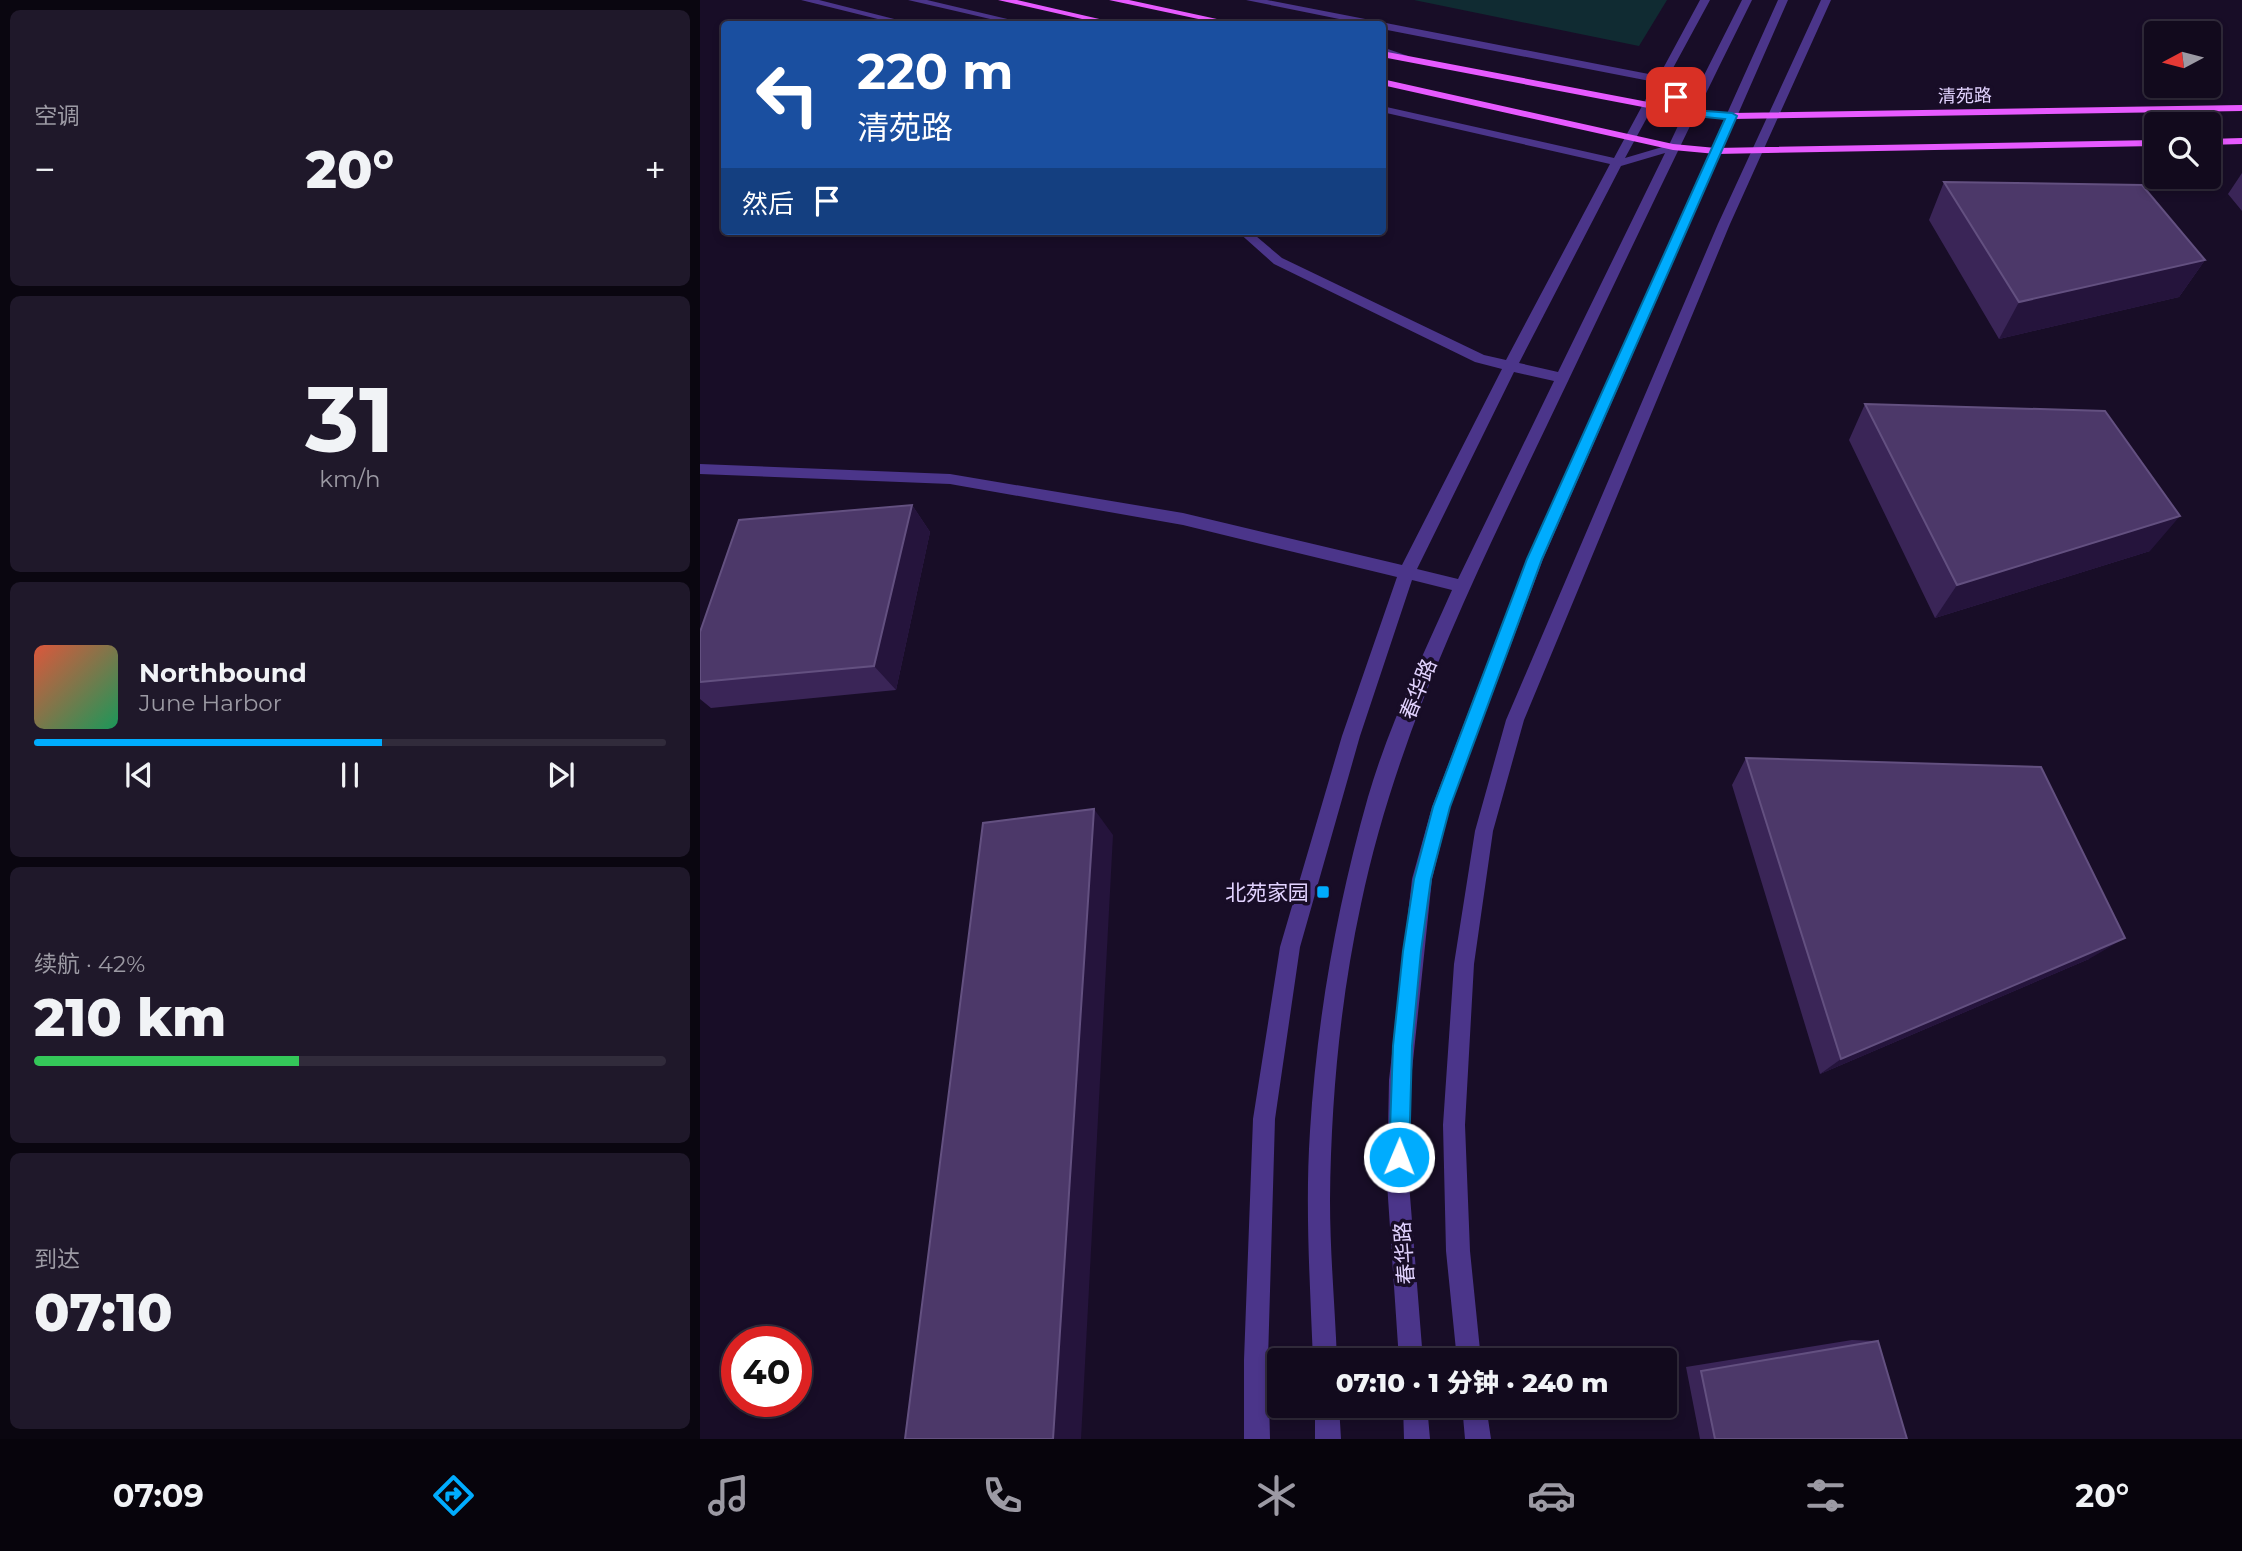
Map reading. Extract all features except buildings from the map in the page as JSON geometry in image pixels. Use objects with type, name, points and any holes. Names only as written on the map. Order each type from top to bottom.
[{"type":"main road","points":[[1003,0],[1102,21]]},
{"type":"main road","points":[[1114,0],[1220,21]]},
{"type":"main road","name":"清苑路","points":[[1386,53],[1690,113],[1732,116],[1772,118],[2242,108]]},
{"type":"main road","points":[[1386,83],[1673,147],[1716,151],[1756,153],[2144,143]]},
{"type":"main road","points":[[2221,142],[2242,141]]},
{"type":"street","points":[[806,0],[896,21]]},
{"type":"street","points":[[913,0],[1010,21]]},
{"type":"street","points":[[1251,0],[1362,21]]},
{"type":"street","points":[[1257,1439],[1256,1360],[1264,1119],[1290,947],[1351,736],[1407,572],[1511,366],[1705,0]]},
{"type":"street","name":"春华路","points":[[1325,1348],[1319,1204],[1321,1130],[1337,977],[1351,903],[1378,795],[1412,700],[1462,586],[1673,147],[1747,0]]},
{"type":"street","name":"春华路","points":[[1410,1348],[1398,1182],[1400,1080],[1422,879],[1441,807],[1535,559],[1783,0]]},
{"type":"street","points":[[1468,1348],[1458,1251],[1454,1125],[1464,964],[1485,831],[1516,720],[1724,223],[1826,0]]},
{"type":"street","points":[[1265,2],[1313,21]]},
{"type":"street","points":[[1386,27],[1662,82],[1690,113]]},
{"type":"street","points":[[1386,110],[1618,163],[1673,147]]},
{"type":"street","points":[[1248,235],[1278,261],[1480,359],[1563,378]]},
{"type":"street","points":[[700,469],[950,479],[1184,519],[1462,586]]},
{"type":"street","points":[[1327,1418],[1328,1439]]},
{"type":"street","points":[[1416,1418],[1417,1439]]},
{"type":"street","points":[[1476,1418],[1478,1439]]},
{"type":"green space","points":[[1414,0],[1667,0],[1639,46]]},
{"type":"place","name":"北苑家园","points":[[1323,892]]},
{"type":"route","points":[[1399,1157],[1402,1046],[1412,951],[1422,879],[1441,807],[1535,559],[1732,116],[1690,113],[1676,97]]}]
